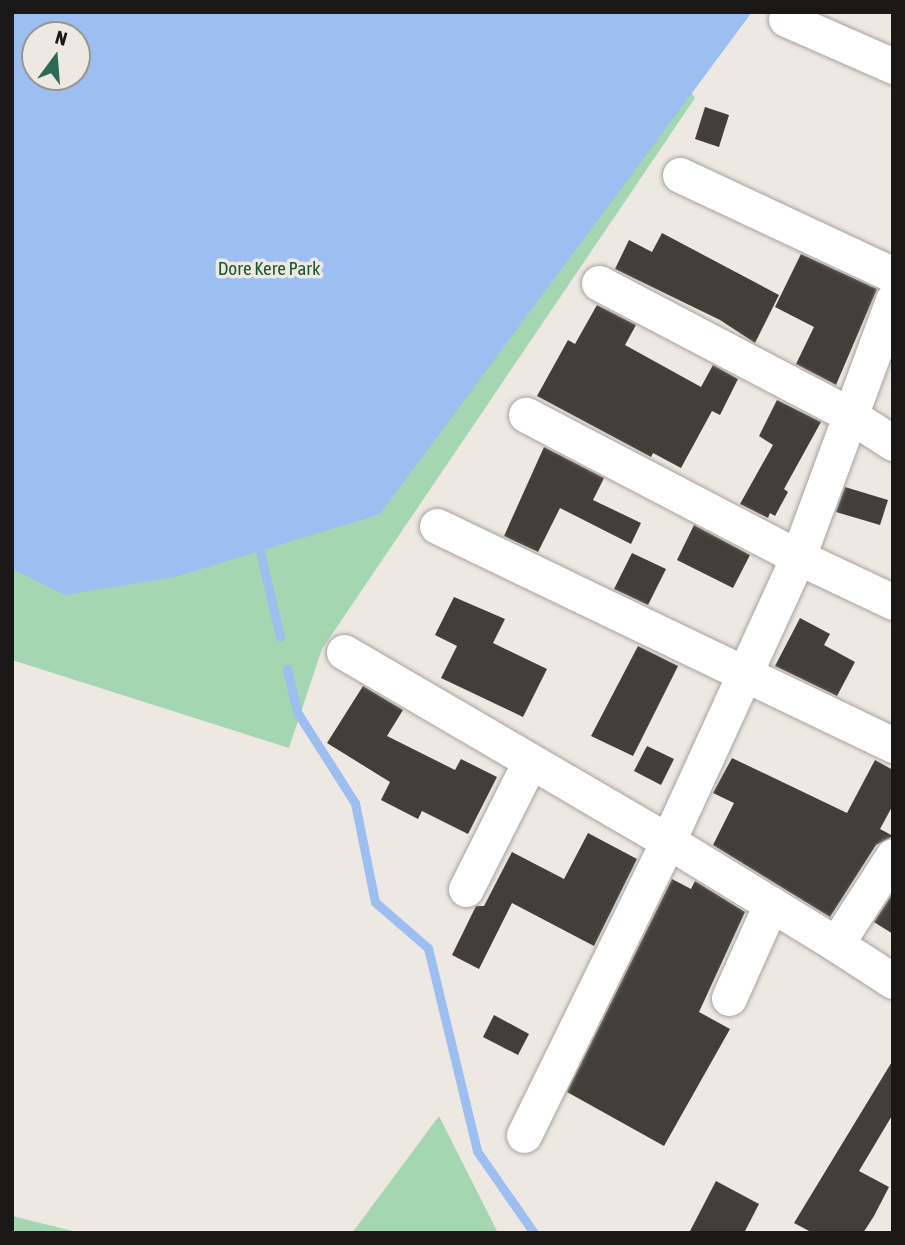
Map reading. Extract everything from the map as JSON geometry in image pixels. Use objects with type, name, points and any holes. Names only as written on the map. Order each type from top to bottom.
[{"type":"street","points":[[786,19],[893,66]]},
{"type":"street","points":[[680,175],[893,275]]},
{"type":"street","points":[[599,283],[848,414],[893,443]]},
{"type":"street","points":[[523,1135],[668,841],[798,557],[848,414],[893,300]]},
{"type":"street","points":[[526,415],[798,557],[893,602]]},
{"type":"street","points":[[437,526],[893,745]]},
{"type":"street","points":[[344,652],[668,841],[893,981]]},
{"type":"street","points":[[466,889],[530,762]]},
{"type":"street","points":[[836,944],[893,856]]},
{"type":"street","points":[[729,998],[771,904]]},
{"type":"green space","name":"Dore Kere Park","points":[[12,12],[636,12],[695,98],[322,649],[289,748],[12,660]]},
{"type":"green space","points":[[439,1116],[498,1233],[352,1233]]},
{"type":"green space","points":[[12,1216],[81,1233],[12,1233]]},
{"type":"water","name":"Dore Kere Park","points":[[12,12],[752,12],[380,514],[175,577],[64,595],[12,569]]},
{"type":"building","points":[[705,107],[729,115],[719,147],[695,139]]},
{"type":"building","points":[[662,233],[779,295],[755,343],[720,320],[615,269],[629,240],[652,252]]},
{"type":"building","points":[[801,254],[877,289],[836,385],[796,364],[814,327],[775,307]]},
{"type":"building","points":[[597,305],[636,325],[625,345],[701,387],[713,365],[738,379],[720,415],[712,411],[681,468],[653,453],[651,457],[537,396],[568,340],[575,344]]},
{"type":"building","points":[[777,400],[821,422],[784,489],[788,492],[775,516],[770,513],[768,518],[740,504],[773,445],[759,436]]},
{"type":"building","points":[[544,447],[604,478],[593,500],[641,523],[631,544],[560,508],[538,552],[504,536]]},
{"type":"building","points":[[845,487],[888,500],[880,525],[836,512]]},
{"type":"building","points":[[694,525],[750,555],[733,588],[677,560]]},
{"type":"building","points":[[632,553],[666,569],[648,605],[614,589]]},
{"type":"building","points":[[454,597],[505,619],[493,643],[547,669],[523,717],[441,678],[457,646],[435,635]]},
{"type":"building","points":[[800,618],[830,634],[824,645],[855,662],[837,696],[775,666]]},
{"type":"building","points":[[638,646],[678,666],[633,756],[591,736]]},
{"type":"building","points":[[363,686],[403,710],[387,736],[455,770],[461,759],[497,777],[468,834],[422,811],[418,819],[381,800],[390,782],[327,743]]},
{"type":"building","points":[[647,746],[674,759],[661,785],[634,771]]},
{"type":"building","points":[[732,758],[847,813],[875,760],[893,770],[893,805],[880,829],[893,836],[876,845],[830,917],[713,845],[734,803],[713,793]]},
{"type":"building","points":[[588,833],[637,859],[594,946],[512,903],[479,969],[452,955],[476,906],[484,906],[512,852],[564,879]]},
{"type":"building","points":[[672,879],[691,889],[695,881],[745,912],[699,1012],[730,1029],[664,1146],[567,1092]]},
{"type":"building","points":[[893,893],[893,934],[874,922]]},
{"type":"building","points":[[494,1015],[529,1034],[518,1055],[483,1037]]},
{"type":"building","points":[[893,1060],[893,1114],[859,1171],[889,1187],[874,1216],[863,1233],[813,1233],[794,1223]]},
{"type":"building","points":[[716,1181],[759,1204],[744,1233],[689,1233]]},
{"type":"waterway","points":[[260,551],[280,637]]},
{"type":"waterway","points":[[287,669],[297,712],[355,803],[375,902],[428,948],[477,1151],[534,1233]]}]
